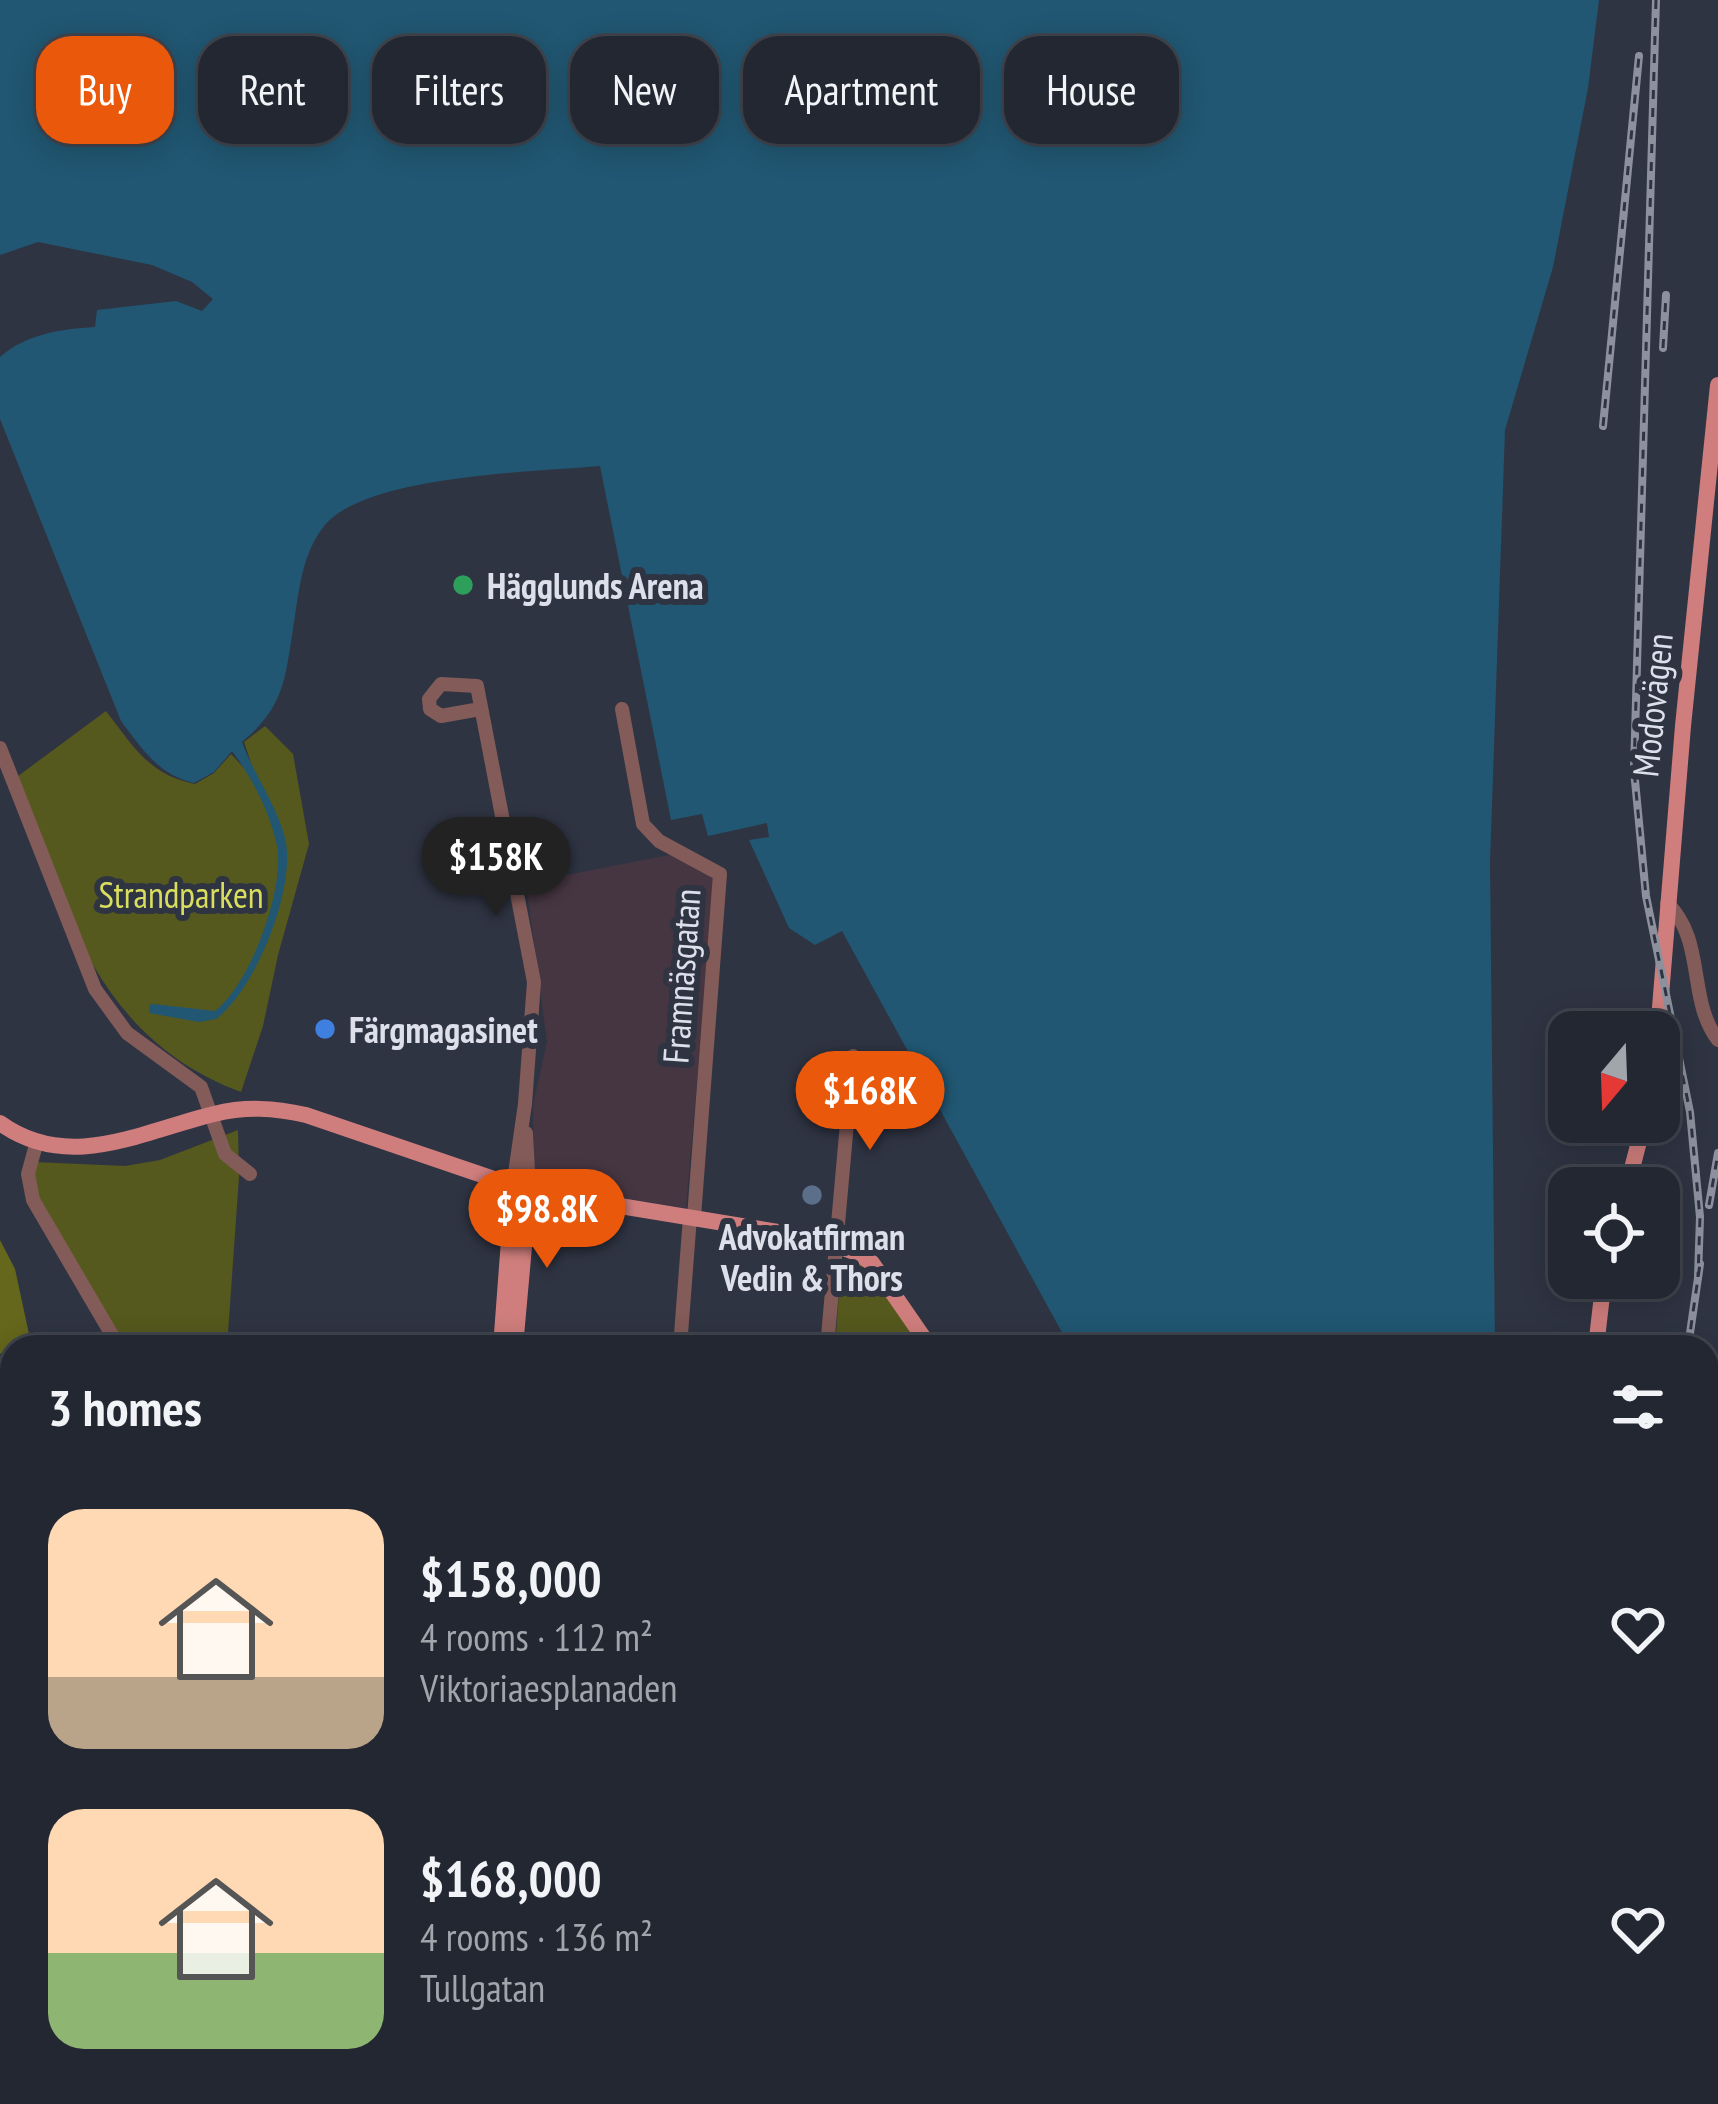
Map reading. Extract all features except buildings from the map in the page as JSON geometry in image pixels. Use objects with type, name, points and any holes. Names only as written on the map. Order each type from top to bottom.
[{"type":"main road","name":"Modovägen","points":[[1659,1011],[1718,386]]},
{"type":"main road","points":[[0,1123],[37,1142],[105,1146],[213,1114],[254,1108],[306,1115],[521,1189],[815,1238],[836,1252],[857,1253],[884,1276],[922,1335]]},
{"type":"main road","points":[[503,1335],[521,1189]]},
{"type":"main road","points":[[515,1335],[521,1189]]},
{"type":"main road","points":[[1597,1335],[1602,1299]]},
{"type":"street","points":[[481,709],[534,982],[521,1189]]},
{"type":"street","name":"Framnäsgatan","points":[[622,709],[643,824],[659,841],[720,874],[692,1217]]},
{"type":"street","points":[[0,748],[95,989],[127,1033],[196,1082],[213,1114],[225,1154],[250,1174]]},
{"type":"street","points":[[1666,904],[1684,920],[1702,1012],[1718,1040]]},
{"type":"street","points":[[828,1335],[853,1056]]},
{"type":"street","points":[[37,1142],[28,1174],[33,1200],[112,1335]]},
{"type":"street","points":[[681,1335],[692,1217]]},
{"type":"shaded area","points":[[674,854],[715,876],[686,1208],[534,1184],[533,1105],[547,1042],[526,883]]},
{"type":"shaded area","points":[[0,1240],[15,1269],[29,1334],[0,1335]]},
{"type":"green space","name":"Strandparken","points":[[106,711],[154,766],[195,784],[214,773],[231,754],[244,768],[251,763],[244,742],[265,726],[293,754],[309,844],[263,1026],[241,1092],[192,1068],[152,1039],[119,1004],[70,921],[14,779]]},
{"type":"green space","points":[[238,1130],[228,1335],[117,1335],[36,1199],[34,1162],[125,1166],[160,1160]]},
{"type":"green space","points":[[850,1257],[873,1273],[914,1335],[836,1335],[841,1267]]},
{"type":"water","points":[[0,0],[1599,0],[1588,88],[1553,267],[1505,430],[1490,862],[1495,1335],[1063,1335],[842,931],[815,945],[789,928],[749,840],[769,837],[767,823],[708,836],[702,814],[671,820],[600,466],[413,486],[346,508],[325,525],[302,574],[280,691],[267,717],[242,742],[285,838],[285,883],[270,936],[245,985],[216,1019],[199,1022],[149,1013],[153,1004],[215,1011],[228,998],[262,935],[276,886],[277,846],[259,796],[232,751],[214,772],[194,783],[161,767],[121,721],[0,419],[0,357],[44,334],[95,327],[97,310],[176,301],[202,311],[213,299],[192,282],[152,265],[38,242],[0,255]]},
{"type":"railway","points":[[1656,0],[1634,770],[1646,896],[1690,1112],[1700,1217],[1698,1277]]},
{"type":"railway","points":[[1603,426],[1639,56]]},
{"type":"railway","points":[[1663,348],[1666,295]]},
{"type":"railway","points":[[1709,1205],[1718,1153]]},
{"type":"railway","points":[[1690,1335],[1700,1264]]},
{"type":"place","name":"Hägglunds Arena","points":[[463,585]]},
{"type":"place","name":"Färgmagasinet","points":[[325,1029]]},
{"type":"place","name":"Advokatfirman Vedin & Thors","points":[[812,1195]]}]
